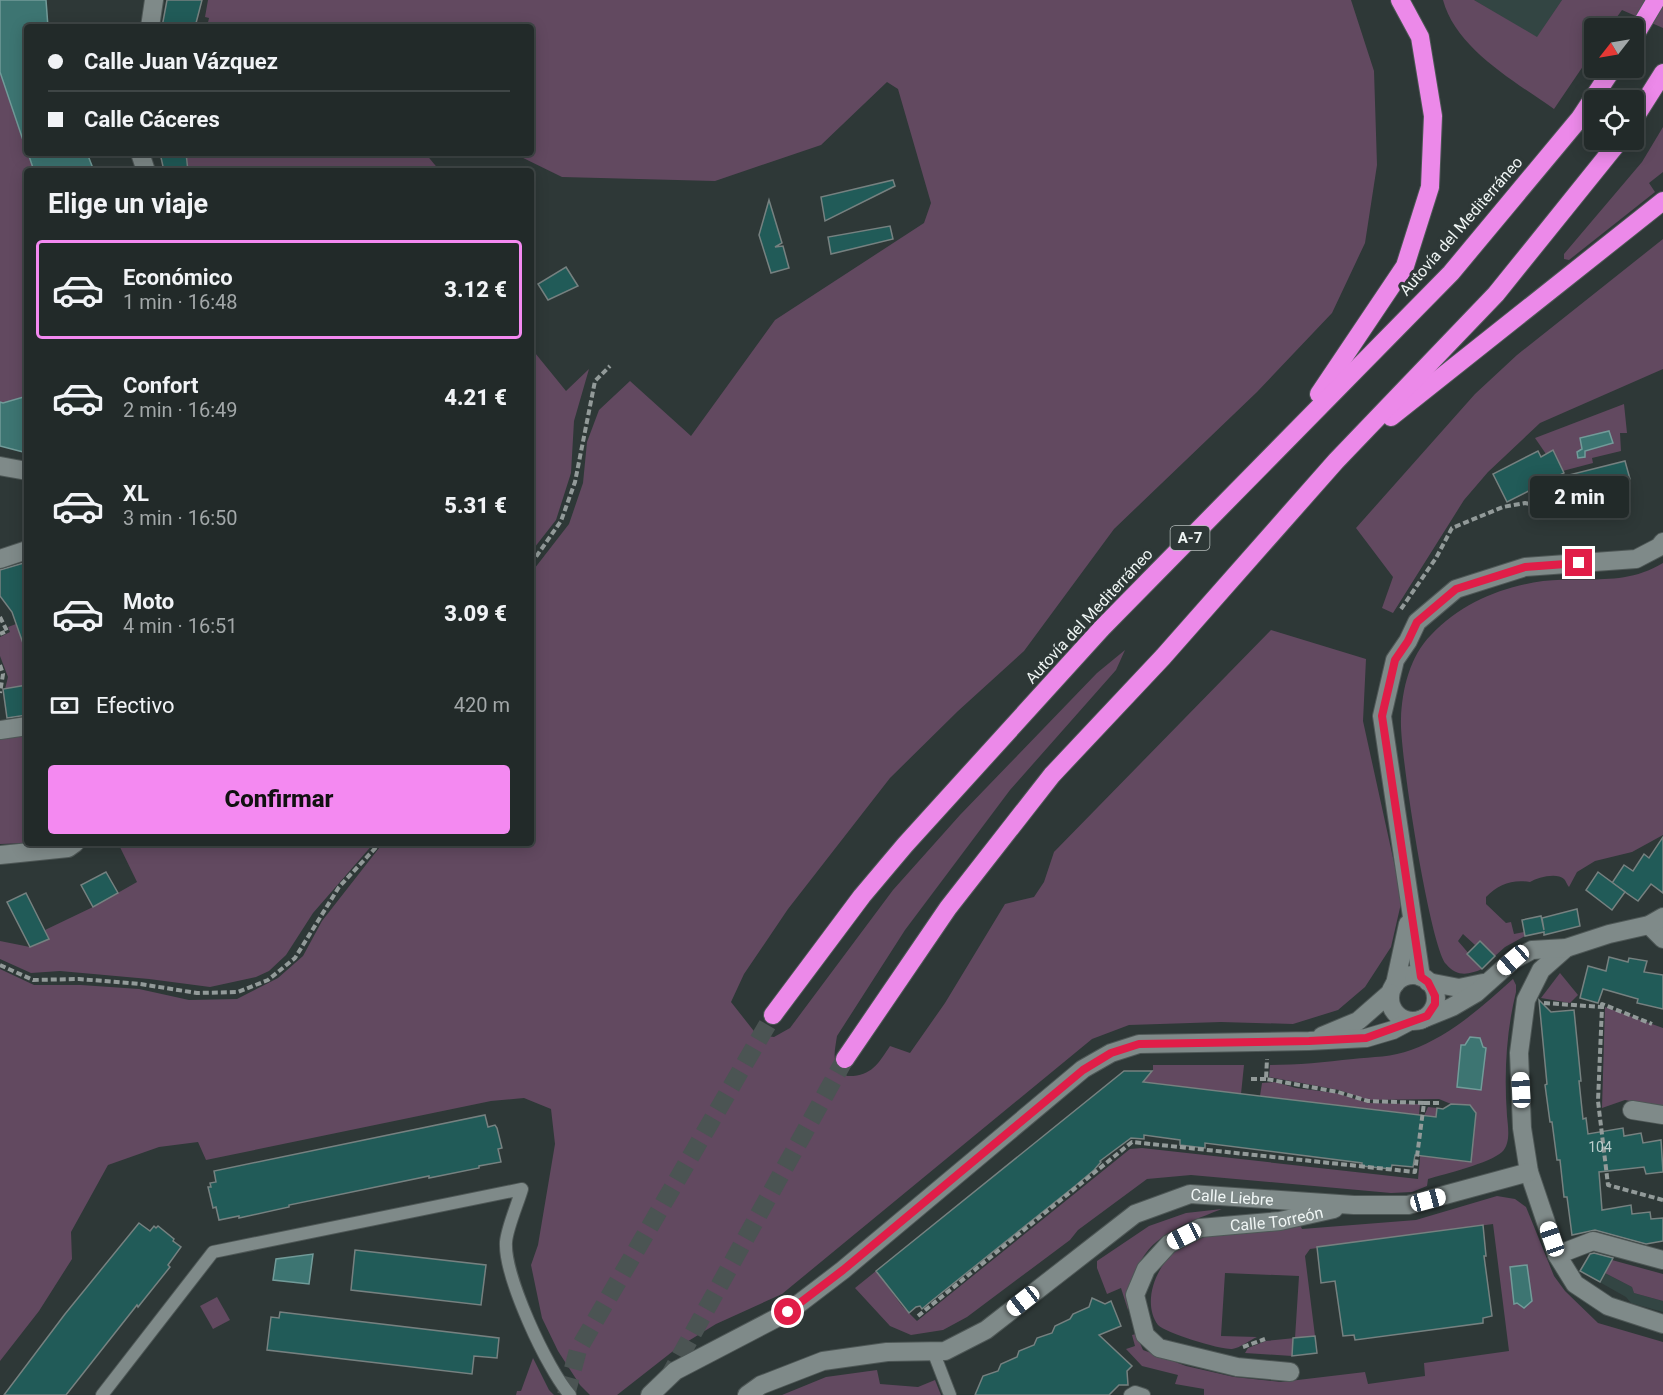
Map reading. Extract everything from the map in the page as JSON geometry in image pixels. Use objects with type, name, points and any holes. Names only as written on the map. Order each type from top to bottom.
[{"type":"highway","points":[[1297,428],[1405,266],[1430,187],[1433,116],[1420,37],[1400,0]]},
{"type":"highway","points":[[1644,22],[1656,0]]},
{"type":"highway","points":[[1644,103],[1663,73]]},
{"type":"highway","name":"Autovía del Mediterráneo","points":[[773,1015],[861,896],[905,845],[1102,628],[1451,273],[1580,118],[1606,78]]},
{"type":"highway","points":[[845,1059],[948,909],[1052,775],[1163,657],[1336,461],[1496,294],[1612,150]]},
{"type":"highway","points":[[1336,461],[1663,201]]},
{"type":"street","points":[[150,24],[154,0]]},
{"type":"street","points":[[0,466],[24,470]]},
{"type":"street","points":[[650,1395],[675,1371],[788,1312],[843,1270],[1083,1070],[1111,1053],[1139,1044],[1366,1038],[1427,1016],[1435,1004],[1433,989],[1425,980],[1411,907],[1382,716],[1395,660],[1417,622],[1456,589],[1525,567],[1636,559],[1659,547],[1663,542]]},
{"type":"street","points":[[0,559],[24,551]]},
{"type":"street","points":[[0,730],[24,726]]},
{"type":"street","points":[[0,855],[71,846]]},
{"type":"street","points":[[1411,907],[1399,969],[1390,1001],[1396,1014],[1415,1021],[1452,1007],[1468,998],[1513,960],[1532,950],[1566,948],[1656,921],[1663,939]]},
{"type":"street","points":[[1566,948],[1541,970],[1526,1000],[1519,1053],[1522,1128],[1529,1172],[1557,1255],[1575,1284],[1608,1306],[1663,1324]]},
{"type":"street","points":[[1309,1041],[1358,1021],[1407,976],[1459,988],[1490,981]]},
{"type":"street","points":[[1632,1110],[1663,1115]]},
{"type":"street","name":"Calle Liebre","points":[[747,1395],[761,1385],[823,1361],[887,1353],[945,1351],[986,1330],[1135,1214],[1190,1194],[1354,1205],[1408,1205],[1529,1172]]},
{"type":"street","name":"Calle Torreón","points":[[1290,1372],[1237,1367],[1159,1348],[1145,1335],[1135,1295],[1146,1269],[1169,1244],[1200,1228],[1280,1221],[1354,1205]]},
{"type":"street","points":[[1557,1255],[1593,1241],[1663,1260]]},
{"type":"lane","points":[[102,1395],[213,1252],[522,1188],[506,1242],[511,1272],[536,1339],[563,1388],[570,1395]]},
{"type":"lane","points":[[933,1351],[950,1395]]},
{"type":"lane","points":[[1130,1395],[1135,1392],[1144,1395]]},
{"type":"path","points":[[534,560],[561,521],[575,482],[596,381],[610,366]]},
{"type":"path","points":[[1396,615],[1436,558],[1452,528],[1503,507],[1525,503],[1553,509]]},
{"type":"path","points":[[0,617],[7,631],[0,634]]},
{"type":"path","points":[[0,664],[3,674],[0,693]]},
{"type":"path","points":[[2,966],[33,980],[79,978],[197,993],[238,992],[268,980],[295,958],[339,887],[377,846]]},
{"type":"path","points":[[1539,1003],[1602,1007],[1602,1004],[1652,1024]]},
{"type":"path","points":[[1602,1007],[1598,1101],[1608,1185],[1663,1200]]},
{"type":"path","points":[[1266,1065],[1266,1079]]},
{"type":"path","points":[[1251,1079],[1266,1079],[1338,1092],[1368,1101],[1438,1103]]},
{"type":"path","points":[[918,1316],[1132,1142],[1415,1172],[1425,1103]]},
{"type":"shaded area","points":[[208,0],[1351,0],[1374,71],[1377,165],[1365,243],[1332,313],[1257,392],[1114,529],[1024,651],[958,711],[890,778],[788,909],[744,974],[731,1002],[757,1035],[774,1037],[790,1028],[893,890],[960,815],[1097,673],[1125,650],[1116,670],[1010,790],[905,930],[837,1036],[835,1058],[838,1067],[847,1076],[855,1076],[873,1068],[890,1046],[910,1053],[945,1003],[1005,904],[1034,897],[1044,882],[1054,852],[1271,630],[1366,659],[1363,721],[1402,899],[1391,947],[1365,987],[1338,1010],[1293,1024],[1221,1022],[1129,1025],[1092,1039],[782,1294],[716,1324],[677,1348],[617,1395],[590,1395],[580,1385],[558,1351],[542,1318],[531,1265],[538,1245],[555,1144],[551,1109],[524,1098],[491,1101],[206,1160],[198,1142],[159,1147],[108,1165],[71,1232],[72,1259],[39,1311],[0,1361],[0,969],[34,985],[139,989],[189,1000],[237,999],[278,978],[303,956],[322,921],[381,846],[534,846],[534,569],[569,524],[583,483],[587,442],[599,410],[630,381],[691,436],[775,320],[924,223],[931,203],[898,89],[887,82],[821,145],[715,181],[562,177],[519,156],[534,156],[534,24],[208,24],[209,18],[205,17]]},
{"type":"shaded area","points":[[1443,0],[1474,0],[1537,37],[1562,0],[1663,0],[1663,28],[1622,10],[1616,18],[1584,18],[1584,65],[1554,109],[1489,63],[1460,34]]},
{"type":"shaded area","points":[[1474,0],[1562,0],[1537,38]]},
{"type":"shaded area","points":[[0,72],[24,142],[24,156],[29,156],[33,168],[24,168],[24,397],[0,402]]},
{"type":"shaded area","points":[[1663,127],[1663,172],[1649,183],[1655,192],[1569,260],[1564,259],[1564,254],[1642,162]]},
{"type":"shaded area","points":[[186,156],[428,156],[438,168],[188,168]]},
{"type":"shaded area","points":[[1663,239],[1663,369],[1540,423],[1488,472],[1464,500],[1393,613],[1382,608],[1393,577],[1356,528],[1475,394],[1517,355]]},
{"type":"shaded area","points":[[534,352],[566,391],[589,369],[574,421],[571,473],[556,520],[534,548]]},
{"type":"shaded area","points":[[1624,404],[1627,433],[1620,433],[1621,451],[1592,458],[1593,463],[1555,473],[1553,450],[1546,454],[1535,438]]},
{"type":"shaded area","points":[[1663,563],[1663,835],[1632,852],[1595,861],[1577,872],[1569,887],[1561,877],[1552,876],[1530,882],[1512,882],[1496,889],[1486,897],[1486,904],[1506,923],[1511,922],[1514,934],[1524,932],[1525,936],[1505,947],[1495,956],[1480,942],[1475,945],[1463,934],[1458,941],[1482,969],[1472,973],[1454,971],[1446,964],[1439,950],[1432,922],[1405,767],[1402,708],[1408,674],[1418,653],[1431,635],[1455,614],[1497,592],[1543,581],[1619,578],[1634,575]]},
{"type":"shaded area","points":[[24,621],[24,686],[5,689],[8,677],[0,656],[0,637],[10,632],[8,627]]},
{"type":"shaded area","points":[[24,733],[24,843],[0,844],[0,737]]},
{"type":"shaded area","points":[[119,846],[371,846],[313,913],[286,955],[269,971],[256,977],[210,987],[60,971],[31,973],[0,959],[0,941],[30,947],[49,939],[45,930],[93,907],[137,882]]},
{"type":"shaded area","points":[[1560,973],[1578,995],[1570,1003],[1541,998]]},
{"type":"shaded area","points":[[1513,979],[1516,992],[1510,1022],[1506,1069],[1508,1140],[1502,1152],[1488,1160],[1428,1179],[1427,1186],[1412,1192],[1391,1193],[1191,1175],[1147,1179],[967,1317],[943,1330],[911,1335],[890,1326],[855,1288],[876,1271],[902,1306],[917,1321],[1130,1149],[1142,1148],[1418,1179],[1424,1116],[1428,1107],[1437,1108],[1431,1157],[1471,1162],[1476,1113],[1470,1105],[1451,1104],[1439,1099],[1368,1100],[1339,1090],[1269,1077],[1270,1065],[1382,1056],[1411,1050],[1453,1029]]},
{"type":"shaded area","points":[[1605,1007],[1663,1028],[1663,1108],[1625,1100],[1602,1108]]},
{"type":"shaded area","points":[[1153,1065],[1244,1065],[1241,1094],[1143,1082],[1153,1070]]},
{"type":"shaded area","points":[[1275,1082],[1296,1088],[1336,1093],[1368,1103],[1420,1104],[1419,1115],[1260,1096],[1262,1083]]},
{"type":"shaded area","points":[[1497,1196],[1515,1199],[1526,1207],[1554,1276],[1565,1291],[1598,1323],[1663,1342],[1663,1395],[1204,1395],[1204,1389],[1175,1384],[1178,1375],[1142,1366],[1126,1349],[1135,1346],[1132,1335],[1136,1334],[1143,1350],[1186,1366],[1234,1377],[1281,1382],[1365,1372],[1368,1384],[1425,1376],[1424,1363],[1509,1351],[1493,1224],[1310,1249],[1305,1256],[1315,1336],[1293,1349],[1292,1356],[1245,1353],[1248,1348],[1266,1341],[1295,1338],[1299,1276],[1225,1273],[1221,1336],[1257,1337],[1232,1349],[1194,1340],[1163,1328],[1158,1325],[1153,1315],[1151,1303],[1152,1291],[1161,1267],[1178,1249],[1200,1238],[1257,1228],[1300,1225],[1302,1229],[1416,1220]]},
{"type":"shaded area","points":[[1222,1209],[1169,1233],[1145,1254],[1131,1287],[1128,1310],[1121,1288],[1107,1294],[1097,1268],[1097,1261],[1149,1226],[1186,1213]]},
{"type":"shaded area","points":[[1590,1254],[1609,1265],[1605,1273],[1632,1287],[1634,1293],[1663,1301],[1663,1312],[1631,1303],[1626,1297],[1580,1271]]},
{"type":"shaded area","points":[[1590,1254],[1663,1274],[1663,1301],[1634,1293],[1632,1287],[1605,1273],[1609,1265]]},
{"type":"shaded area","points":[[217,1297],[230,1320],[213,1329],[200,1306]]},
{"type":"shaded area","points":[[533,1358],[549,1390],[554,1395],[516,1395],[517,1391],[521,1391]]},
{"type":"shaded area","points":[[877,1370],[880,1384],[918,1387],[935,1380],[941,1395],[782,1395],[826,1377]]},
{"type":"water","points":[[0,0],[46,0],[48,24],[24,24],[24,143],[0,72]]},
{"type":"water","points":[[29,156],[88,156],[93,168],[33,168]]},
{"type":"water","points":[[24,397],[24,452],[0,446],[0,402]]},
{"type":"water","points":[[1609,431],[1613,443],[1585,451],[1585,457],[1578,458],[1577,452],[1582,449],[1580,438]]},
{"type":"water","points":[[1470,1037],[1480,1038],[1483,1047],[1486,1048],[1481,1090],[1457,1087],[1461,1045],[1465,1045]]},
{"type":"water","points":[[313,1254],[309,1284],[273,1280],[276,1259]]},
{"type":"water","points":[[1527,1265],[1532,1301],[1524,1308],[1517,1303],[1514,1304],[1510,1267]]},
{"type":"building","points":[[167,0],[202,0],[196,24],[163,24]]},
{"type":"building","points":[[161,156],[186,156],[188,168],[163,168]]},
{"type":"building","points":[[893,180],[895,186],[825,221],[821,197]]},
{"type":"building","points":[[769,200],[782,243],[775,247],[783,246],[789,268],[771,273],[759,235]]},
{"type":"building","points":[[890,226],[893,239],[831,254],[828,237]]},
{"type":"building","points":[[566,267],[578,286],[548,300],[538,284]]},
{"type":"building","points":[[1553,450],[1564,473],[1507,502],[1493,474],[1538,451],[1541,457]]},
{"type":"building","points":[[1625,461],[1630,479],[1616,483],[1618,490],[1589,497],[1587,490],[1566,496],[1561,477]]},
{"type":"building","points":[[24,563],[24,646],[12,612],[0,596],[0,570]]},
{"type":"building","points":[[24,686],[24,715],[7,718],[3,689]]},
{"type":"building","points":[[1663,837],[1663,893],[1651,884],[1638,901],[1612,883],[1624,865],[1633,871],[1644,854],[1649,858]]},
{"type":"building","points":[[106,872],[118,893],[93,907],[81,885]]},
{"type":"building","points":[[1598,872],[1625,892],[1612,910],[1586,890]]},
{"type":"building","points":[[26,893],[49,939],[30,947],[7,902]]},
{"type":"building","points":[[1577,909],[1580,926],[1544,935],[1544,932],[1525,936],[1522,920],[1541,916],[1544,930],[1542,918]]},
{"type":"building","points":[[1480,941],[1495,956],[1482,969],[1467,954]]},
{"type":"building","points":[[1609,957],[1628,962],[1629,958],[1647,961],[1644,972],[1663,975],[1663,1009],[1637,1003],[1638,999],[1603,989],[1598,1003],[1580,998],[1588,966],[1606,971]]},
{"type":"building","points":[[1539,1000],[1551,1012],[1574,1010],[1583,1119],[1586,1118],[1588,1134],[1623,1128],[1624,1136],[1641,1133],[1643,1143],[1661,1140],[1663,1172],[1646,1174],[1644,1167],[1599,1172],[1602,1210],[1631,1205],[1632,1214],[1650,1212],[1651,1219],[1663,1218],[1663,1241],[1646,1244],[1595,1230],[1572,1235],[1567,1197],[1564,1197],[1560,1160],[1557,1160],[1552,1122],[1550,1122]]},
{"type":"building","points":[[1124,1071],[1152,1071],[1143,1082],[1436,1117],[1437,1108],[1443,1109],[1451,1104],[1470,1105],[1476,1113],[1471,1162],[1415,1155],[1413,1167],[1392,1165],[1391,1169],[1362,1166],[1362,1163],[1205,1143],[1205,1148],[1180,1145],[1180,1140],[1144,1135],[1144,1139],[1131,1138],[1100,1161],[1094,1170],[1075,1186],[922,1309],[920,1306],[916,1307],[909,1313],[876,1271]]},
{"type":"building","points":[[485,1115],[488,1127],[495,1125],[497,1128],[502,1148],[498,1149],[501,1162],[289,1205],[289,1207],[239,1218],[239,1216],[219,1220],[216,1207],[213,1208],[208,1187],[211,1187],[210,1183],[216,1182],[214,1171]]},
{"type":"building","points":[[139,1223],[150,1231],[154,1226],[156,1228],[158,1226],[181,1247],[168,1265],[170,1267],[66,1395],[4,1395],[65,1314]]},
{"type":"building","points":[[1483,1225],[1486,1256],[1484,1256],[1492,1316],[1483,1318],[1483,1323],[1355,1340],[1354,1335],[1343,1336],[1335,1281],[1321,1283],[1317,1247]]},
{"type":"building","points":[[355,1250],[486,1265],[481,1305],[351,1290]]},
{"type":"building","points":[[1590,1254],[1613,1258],[1600,1282],[1580,1271]]},
{"type":"building","points":[[1092,1298],[1105,1304],[1111,1301],[1121,1326],[1099,1335],[1132,1366],[1127,1371],[1128,1385],[1119,1385],[1109,1395],[975,1395],[983,1376],[998,1371],[1001,1364],[1017,1357],[1019,1351],[1034,1345],[1037,1338],[1052,1333],[1055,1326],[1089,1307]]},
{"type":"building","points":[[280,1312],[499,1338],[497,1358],[474,1356],[472,1374],[267,1350],[271,1317],[279,1318]]},
{"type":"building","points":[[1315,1336],[1317,1353],[1292,1356],[1293,1338]]},
{"type":"tunnel","points":[[566,1395],[578,1350],[773,1015]]},
{"type":"tunnel","points":[[667,1380],[845,1059]]},
{"type":"route","points":[[788,1312],[843,1270],[1083,1070],[1111,1053],[1139,1044],[1366,1038],[1427,1016],[1435,1004],[1435,996],[1428,982],[1421,977],[1382,716],[1395,660],[1417,622],[1456,589],[1525,567],[1579,563]]}]
